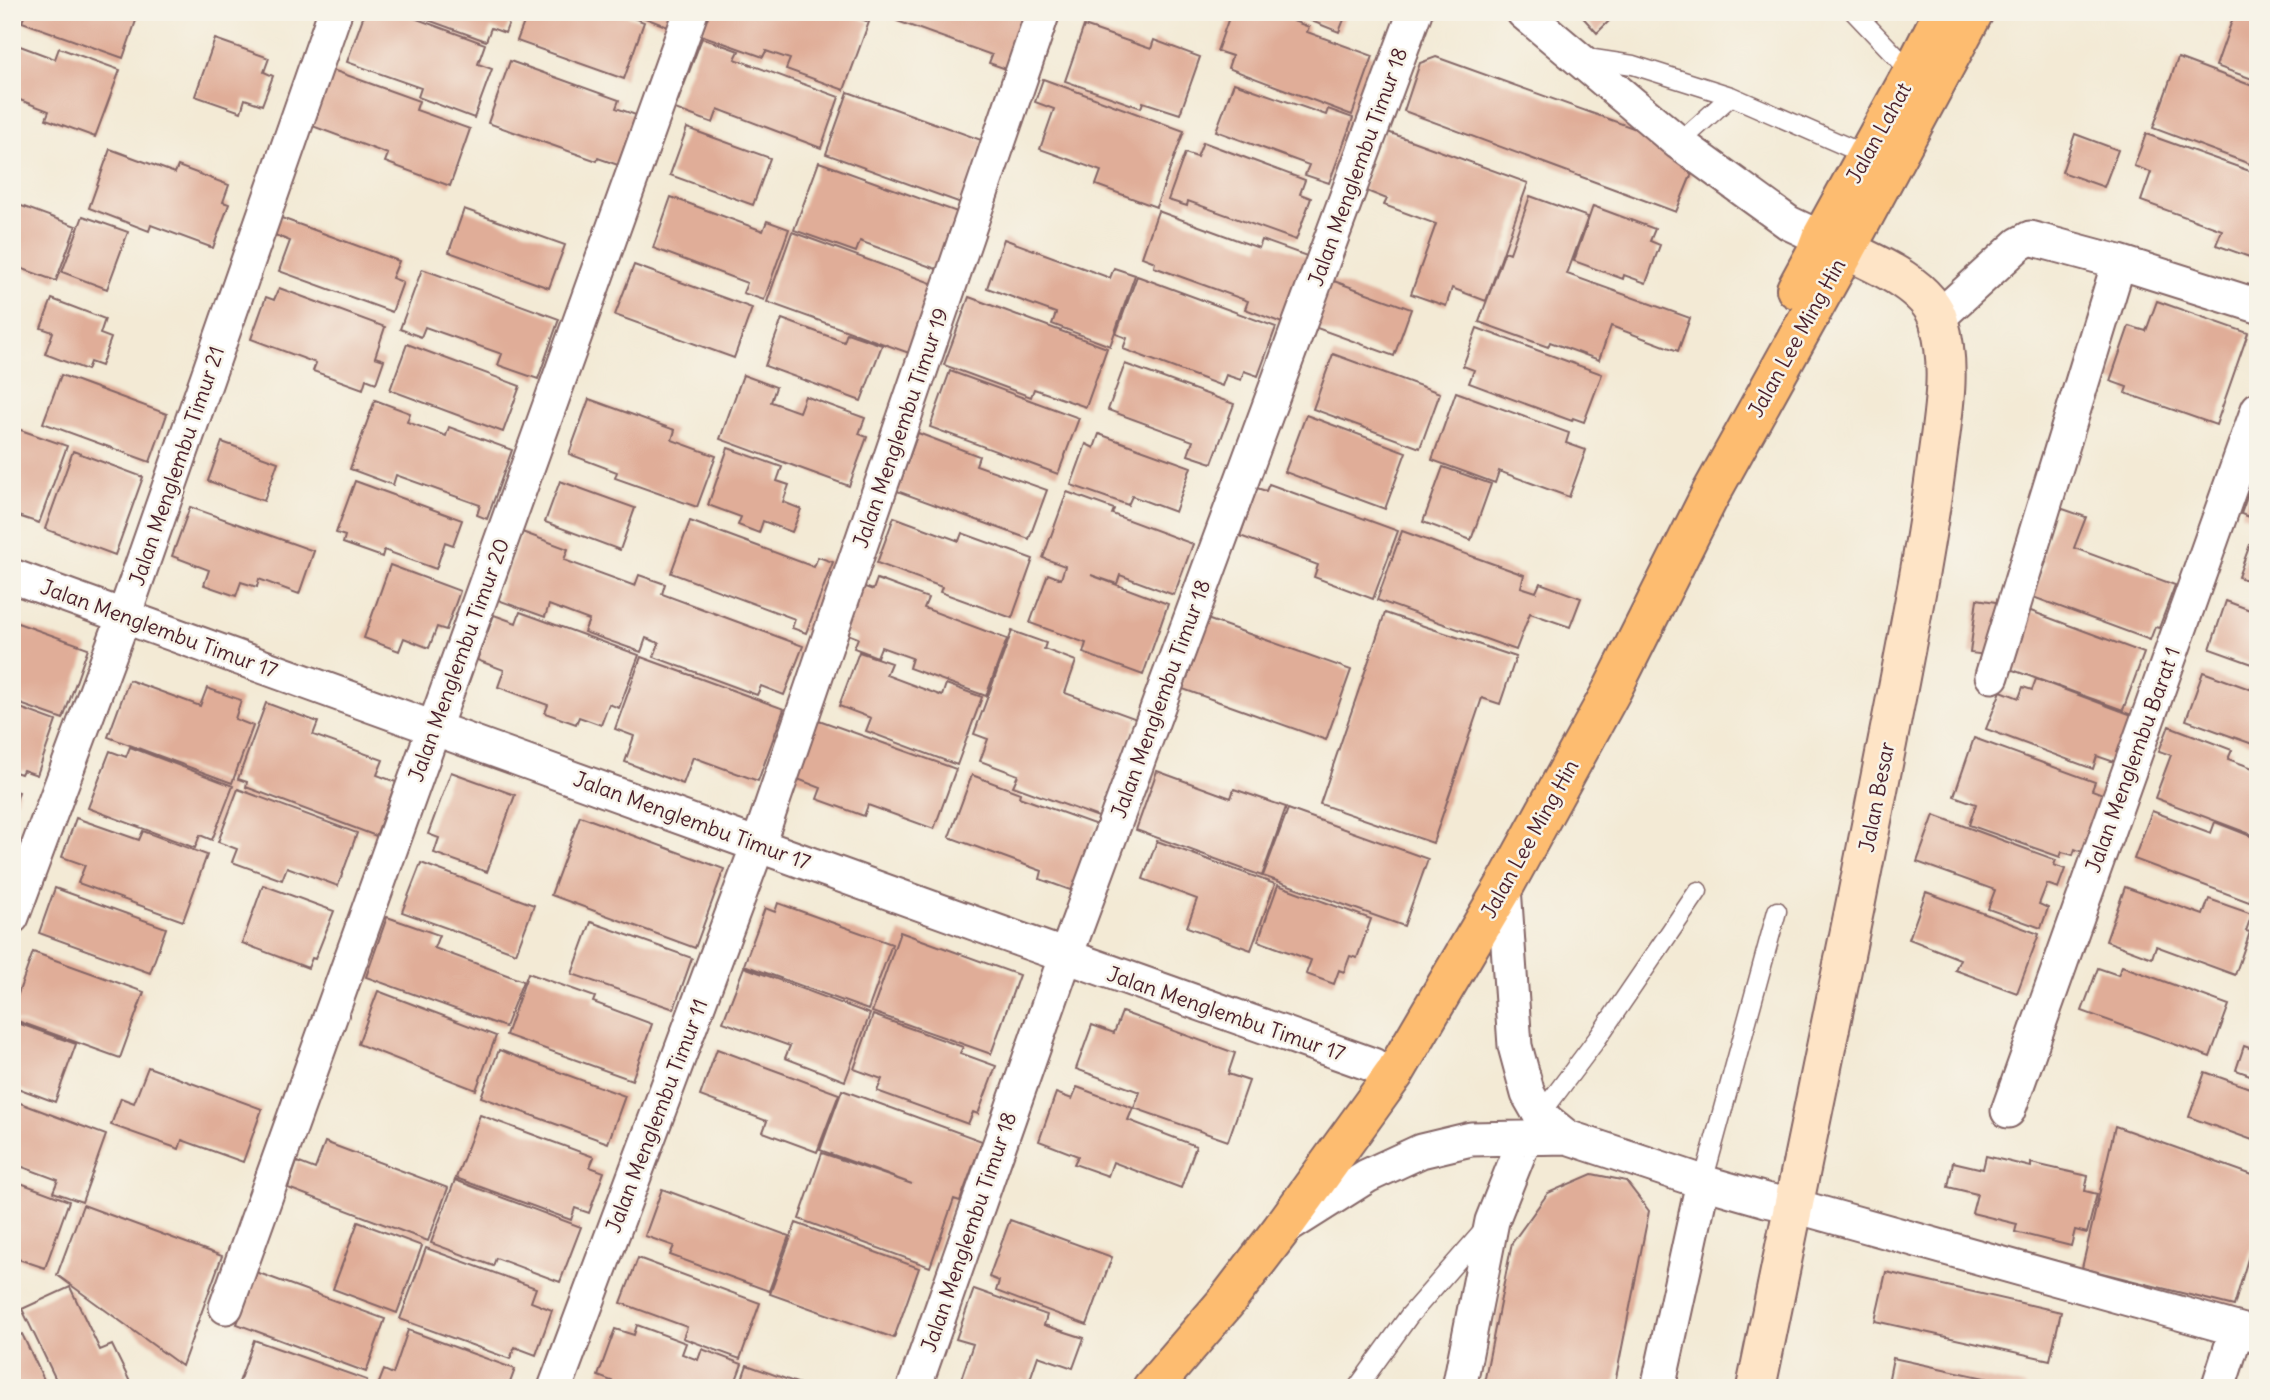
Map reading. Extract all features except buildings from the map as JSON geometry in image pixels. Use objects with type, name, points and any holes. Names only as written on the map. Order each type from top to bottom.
[{"type":"main road","name":"Jalan Lahat","points":[[1828,241],[1922,81],[1943,12]]},
{"type":"main road","name":"Jalan Lahat","points":[[1828,241],[1867,155],[1974,12]]},
{"type":"main road","name":"Jalan Besar","points":[[1756,1388],[1795,1206],[1926,547],[1946,392],[1945,352],[1938,318],[1917,289],[1882,267],[1828,241]]},
{"type":"main road","name":"Jalan Lee Ming Hin","points":[[1152,1388],[1226,1302],[1394,1074],[1504,887],[1612,690],[1710,495],[1828,241]]},
{"type":"main road","name":"Jalan Lee Ming Hin","points":[[1124,1388],[1196,1301],[1342,1110],[1433,978],[1498,867],[1748,376],[1828,241]]},
{"type":"street","name":"Jalan Menglembu Timur 21","points":[[12,917],[124,616],[335,12]]},
{"type":"street","name":"Jalan Menglembu Timur 20","points":[[226,1307],[691,12]]},
{"type":"street","name":"Jalan Menglembu Timur 19","points":[[758,845],[1043,12]]},
{"type":"street","name":"Jalan Menglembu Timur 18","points":[[914,1388],[1065,958],[1415,12]]},
{"type":"street","points":[[1523,12],[1679,143],[1789,223],[1828,241]]},
{"type":"street","points":[[1938,318],[2020,244],[2031,238],[2119,262],[2258,306]]},
{"type":"street","points":[[1992,676],[2119,262]]},
{"type":"street","name":"Jalan Menglembu Barat 1","points":[[2008,1111],[2258,409]]},
{"type":"street","name":"Jalan Menglembu Timur 17","points":[[12,576],[1065,958],[1373,1065]]},
{"type":"street","name":"Jalan Menglembu Timur 11","points":[[555,1388],[758,845]]},
{"type":"street","points":[[1459,1388],[1492,1221],[1533,1126],[1528,1094],[1515,1046],[1504,887]]},
{"type":"street","points":[[1281,1230],[1367,1176],[1421,1151],[1533,1126],[1703,1182],[2247,1332],[2218,1388]]},
{"type":"street","points":[[1658,1388],[1703,1182]]},
{"type":"lane","points":[[1854,12],[1922,81]]},
{"type":"lane","points":[[1577,57],[1633,65],[1731,96],[1867,155]]},
{"type":"lane","points":[[1679,143],[1731,96]]},
{"type":"lane","points":[[1533,1126],[1597,1039],[1698,891]]},
{"type":"lane","points":[[1703,1182],[1777,911]]},
{"type":"lane","points":[[1357,1388],[1409,1317],[1492,1221]]}]
